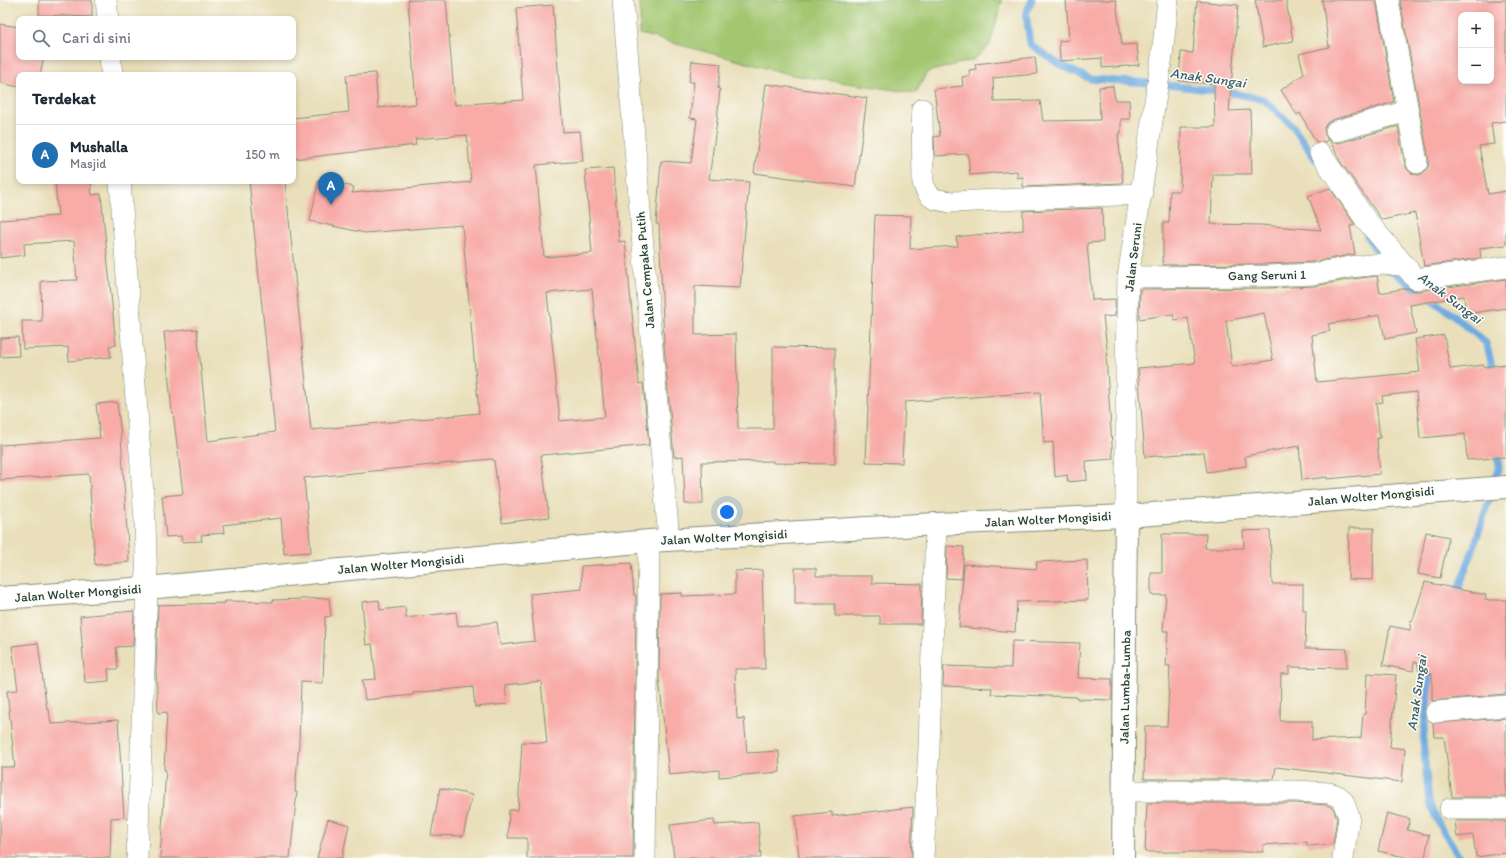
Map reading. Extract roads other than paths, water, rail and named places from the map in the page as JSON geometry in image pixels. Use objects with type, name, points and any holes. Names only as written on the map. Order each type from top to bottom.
[{"type":"street","points":[[106,0],[108,16]]},
{"type":"street","name":"Jalan Cempaka Putih","points":[[623,0],[642,235],[659,541],[645,858]]},
{"type":"street","name":"Jalan Seruni","points":[[1126,516],[1126,357],[1128,277],[1155,109],[1168,0]]},
{"type":"street","points":[[1388,0],[1417,163]]},
{"type":"street","points":[[110,60],[112,72]]},
{"type":"street","points":[[922,109],[923,183],[926,191],[935,200],[958,201],[1142,194]]},
{"type":"street","points":[[1336,131],[1408,111]]},
{"type":"street","points":[[1320,153],[1366,220],[1416,278],[1506,267]]},
{"type":"street","points":[[120,184],[145,521],[147,588],[137,858]]},
{"type":"street","name":"Gang Seruni 1","points":[[1128,277],[1298,275],[1381,264],[1404,265]]},
{"type":"street","name":"Jalan Wolter Mongisidi","points":[[0,598],[147,588],[659,541],[936,524],[1126,516],[1449,490],[1506,487]]},
{"type":"street","name":"Jalan Lumba-Lumba","points":[[1123,858],[1126,516]]},
{"type":"street","points":[[922,858],[929,747],[936,524]]},
{"type":"street","points":[[1436,712],[1506,706]]},
{"type":"street","points":[[1124,791],[1296,791],[1329,793],[1338,796],[1343,801],[1349,817],[1343,858]]},
{"type":"street","points":[[1450,809],[1506,809]]},
{"type":"waterway","name":"Anak Sungai","points":[[1032,0],[1026,13],[1030,44],[1057,63],[1090,79],[1149,83],[1226,92],[1263,99],[1293,126],[1315,159]]},
{"type":"waterway","name":"Anak Sungai","points":[[1367,236],[1383,261]]},
{"type":"waterway","name":"Anak Sungai","points":[[1389,269],[1453,315],[1486,343],[1495,375]]},
{"type":"waterway","name":"Anak Sungai","points":[[1455,598],[1474,547],[1499,468],[1497,449]]},
{"type":"waterway","name":"Anak Sungai","points":[[1432,664],[1423,741],[1429,803],[1440,826],[1460,858]]},
{"type":"place","name":"Mushalla","points":[[331,205]]}]
